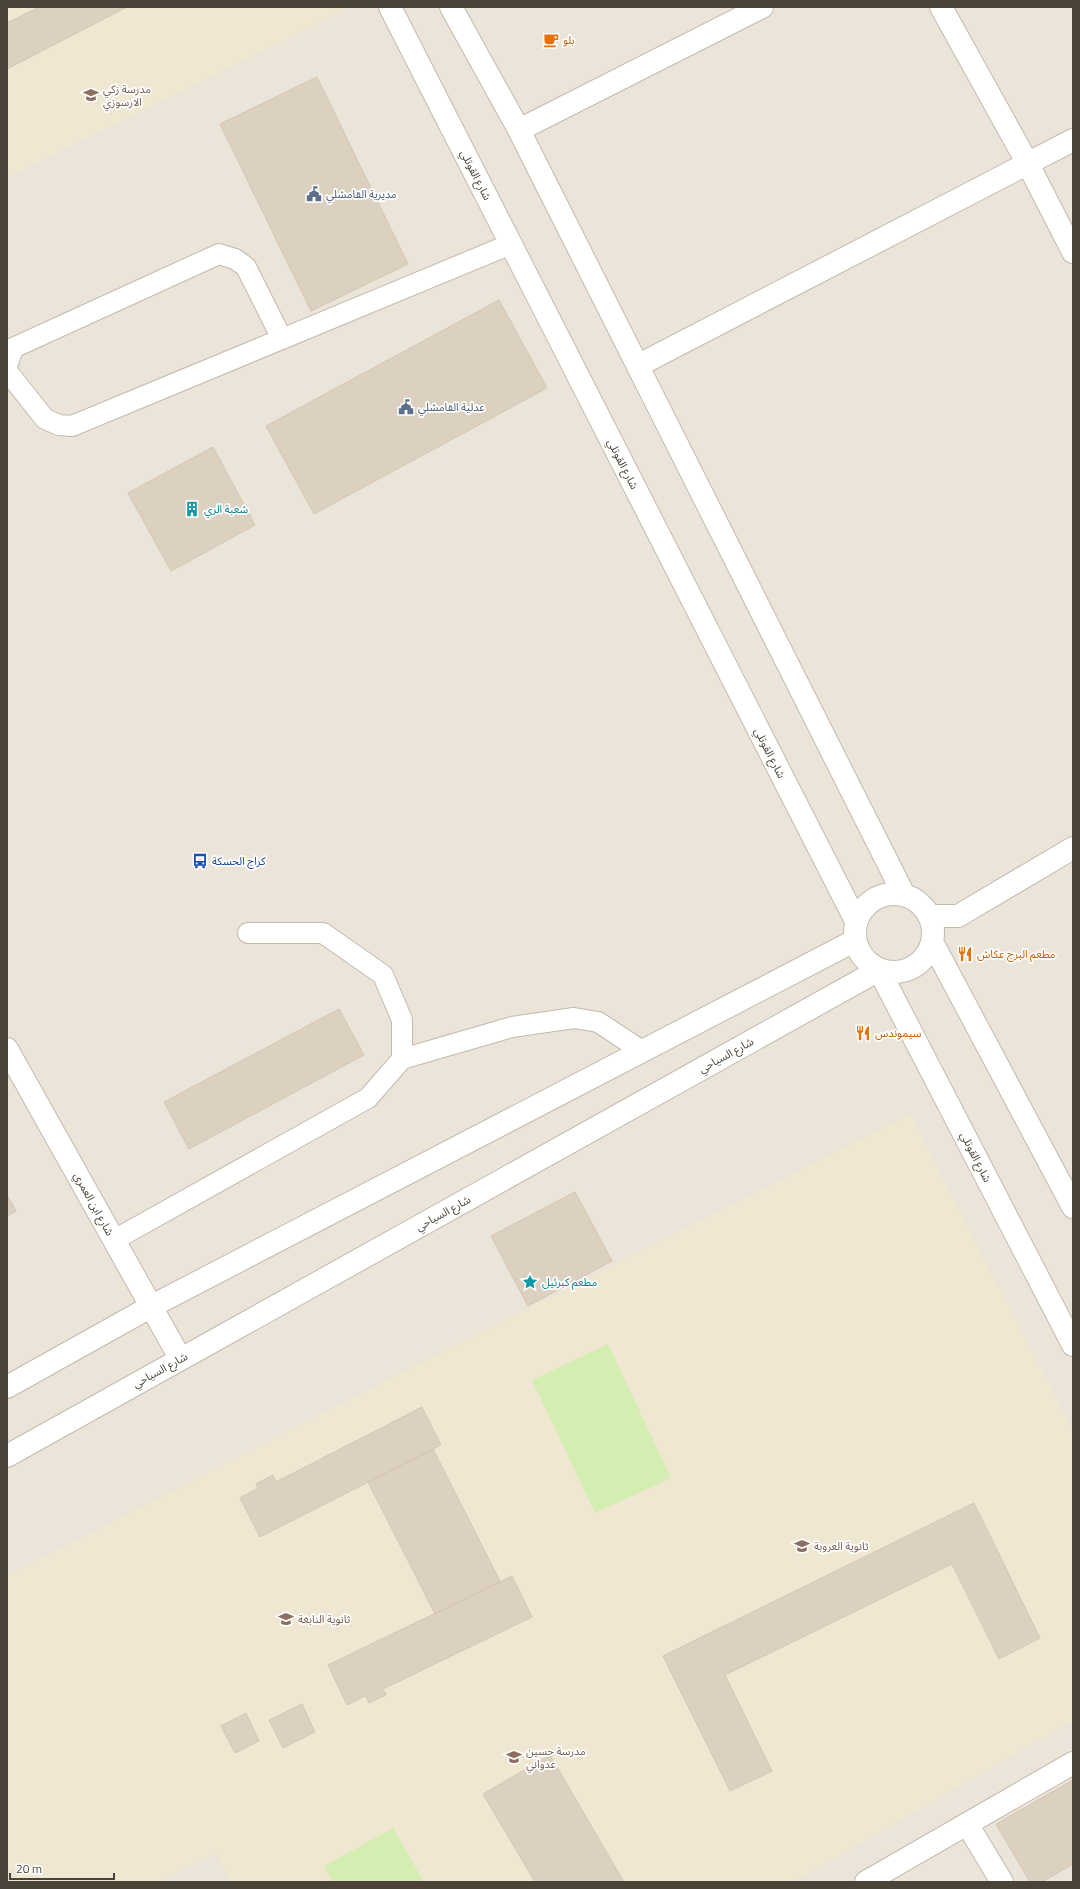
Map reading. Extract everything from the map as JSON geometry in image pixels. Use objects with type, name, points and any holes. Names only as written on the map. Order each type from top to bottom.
[{"type":"street","name":"شارع القوتلي","points":[[390,7],[511,244],[855,931]]},
{"type":"street","points":[[451,7],[519,130],[639,365],[904,895]]},
{"type":"street","points":[[519,130],[762,7]]},
{"type":"street","points":[[941,7],[1028,164],[1073,252]]},
{"type":"street","points":[[639,365],[1073,140]]},
{"type":"street","points":[[929,916],[958,916],[1073,848]]},
{"type":"street","points":[[889,894],[904,895],[923,906],[929,916],[933,928],[932,942],[927,954],[918,964],[906,971],[893,972],[879,970],[868,963],[859,953],[855,931],[863,908],[875,898],[889,894]]},
{"type":"street","points":[[7,1387],[152,1306],[642,1051],[855,931]]},
{"type":"street","points":[[932,942],[1073,1207]]},
{"type":"street","name":"شارع القوتلي","points":[[879,970],[1073,1345]]},
{"type":"street","name":"شارع السياحي","points":[[7,1456],[180,1358],[879,970]]},
{"type":"street","name":"شارع ابن العمري","points":[[7,1050],[180,1358]]},
{"type":"street","points":[[866,1882],[1073,1763]]},
{"type":"street","points":[[967,1824],[1002,1882]]},
{"type":"lane","points":[[7,370],[45,419],[59,424],[72,426],[511,244]]},
{"type":"lane","points":[[7,366],[13,348],[219,254],[235,259],[246,267],[282,338]]},
{"type":"lane","points":[[248,933],[323,933],[382,975],[402,1020],[402,1059]]},
{"type":"lane","points":[[114,1240],[368,1098],[402,1059],[512,1027],[574,1018],[598,1022],[642,1051]]},
{"type":"shaded area","points":[[7,7],[1073,7],[1073,1882],[7,1882]]},
{"type":"shaded area","name":"مدرسة زكي الارسوزي","points":[[7,7],[342,7],[345,11],[7,178]]},
{"type":"shaded area","points":[[910,1114],[1073,1431],[1073,1721],[794,1882],[231,1882],[215,1853],[158,1882],[17,1882],[7,1863],[7,1576],[442,1352]]},
{"type":"green space","points":[[608,1344],[671,1478],[595,1513],[532,1380]]},
{"type":"green space","points":[[393,1828],[424,1882],[333,1882],[324,1866]]},
{"type":"building","points":[[39,7],[127,7],[7,69],[7,23]]},
{"type":"building","name":"مديرية القامشلي","points":[[317,77],[408,264],[311,311],[220,124]]},
{"type":"building","name":"عدلية القامشلي","points":[[499,300],[547,388],[314,514],[266,426]]},
{"type":"building","name":"شعبة الري","points":[[213,447],[255,525],[171,571],[128,493]]},
{"type":"building","points":[[339,1009],[364,1055],[189,1149],[164,1102]]},
{"type":"building","points":[[575,1192],[612,1261],[528,1306],[491,1236]]},
{"type":"building","points":[[7,1195],[16,1211],[7,1216]]},
{"type":"building","points":[[422,1407],[441,1445],[260,1537],[240,1498],[258,1488],[256,1484],[273,1475],[276,1482]]},
{"type":"building","points":[[433,1449],[500,1581],[435,1614],[368,1482]]},
{"type":"building","points":[[974,1503],[1040,1638],[999,1659],[952,1564],[725,1675],[772,1771],[730,1791],[663,1656]]},
{"type":"building","points":[[512,1576],[532,1617],[383,1689],[386,1695],[369,1703],[365,1696],[347,1705],[328,1665]]},
{"type":"building","points":[[302,1704],[315,1732],[283,1748],[269,1720]]},
{"type":"building","points":[[246,1713],[259,1741],[235,1753],[221,1726]]},
{"type":"building","points":[[550,1755],[624,1882],[535,1882],[483,1794]]},
{"type":"building","points":[[1073,1780],[1073,1864],[1042,1882],[1030,1882],[996,1824]]},
{"type":"place","name":"بلو","points":[[551,40]]},
{"type":"place","name":"مدرسة زكي الارسوزي","points":[[91,95]]},
{"type":"place","name":"مديرية القامشلي","points":[[314,194]]},
{"type":"place","name":"عدلية القامشلي","points":[[406,407]]},
{"type":"place","name":"شعبة الري","points":[[192,509]]},
{"type":"place","name":"كراج الحسكة","points":[[200,861]]},
{"type":"place","name":"مطعم البرج عكاش","points":[[965,954]]},
{"type":"place","name":"سيموندس","points":[[863,1033]]},
{"type":"place","name":"مطعم كبرئيل","points":[[530,1282]]},
{"type":"place","name":"ثانوية العروبة","points":[[802,1546]]},
{"type":"place","name":"ثانوية النابغة","points":[[286,1619]]},
{"type":"place","name":"مدرسة حسين عدواني","points":[[514,1757]]}]
